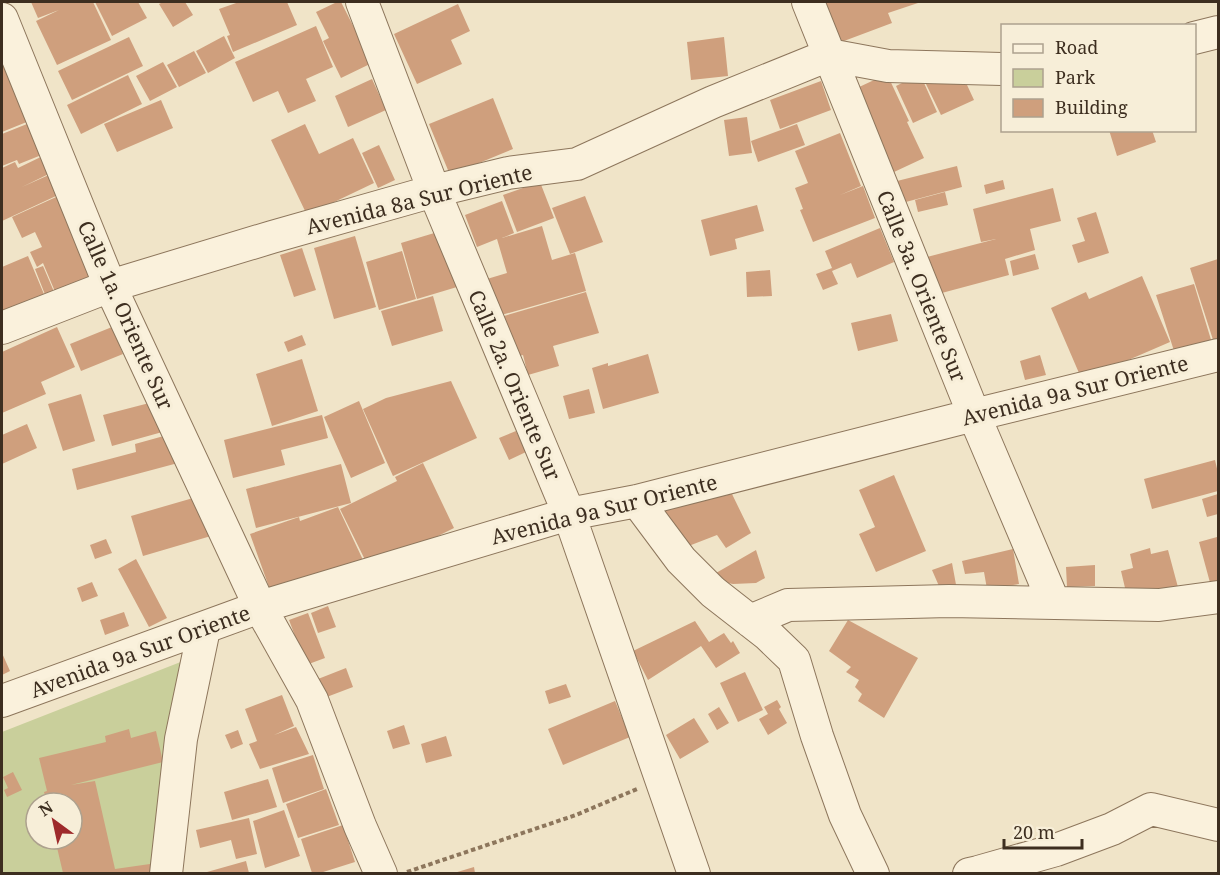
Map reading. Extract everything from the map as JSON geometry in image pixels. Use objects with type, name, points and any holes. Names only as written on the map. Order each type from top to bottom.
[{"type":"street","name":"Calle 2a. Oriente Sur","points":[[362,2],[434,191],[569,514],[694,873]]},
{"type":"street","name":"Calle 3a. Oriente Sur","points":[[808,2],[974,415],[1054,603]]},
{"type":"street","name":"Calle 1a. Oriente Sur","points":[[2,19],[110,286],[260,607],[312,700],[360,826],[381,873]]},
{"type":"street","points":[[1196,38],[1218,32]]},
{"type":"street","name":"Avenida 8a Sur Oriente","points":[[2,328],[110,286],[261,240],[434,191],[508,173],[577,164],[713,102],[829,55]]},
{"type":"street","points":[[829,55],[888,66],[1001,69]]},
{"type":"street","name":"Avenida 9a Sur Oriente","points":[[2,701],[260,607],[569,514],[637,501],[1218,355]]},
{"type":"street","points":[[637,501],[681,560],[713,592],[767,634],[794,660],[817,736],[845,815],[873,873]]},
{"type":"street","points":[[750,621],[788,605],[949,601],[1159,605],[1218,597]]},
{"type":"street","points":[[166,873],[181,740],[204,629]]},
{"type":"street","points":[[969,873],[1056,850],[1112,829],[1151,809],[1218,825]]},
{"type":"path","points":[[404,873],[576,815],[661,779]]},
{"type":"green space","points":[[201,654],[166,873],[2,874],[2,732]]},
{"type":"building","points":[[31,2],[93,2],[111,40],[57,65],[36,21],[59,10],[38,18]]},
{"type":"building","points":[[95,2],[138,2],[147,18],[112,36]]},
{"type":"building","points":[[185,2],[193,15],[173,27],[159,4]]},
{"type":"building","points":[[239,2],[287,2],[297,25],[233,52],[227,36],[230,35],[219,9]]},
{"type":"building","points":[[341,2],[372,63],[341,78],[323,41],[329,38],[316,12]]},
{"type":"building","points":[[820,2],[921,2],[888,13],[892,23],[836,44]]},
{"type":"building","points":[[458,4],[470,31],[451,40],[462,64],[417,84],[394,34]]},
{"type":"building","points":[[316,26],[333,67],[306,79],[316,101],[288,113],[278,91],[253,102],[235,62]]},
{"type":"building","points":[[224,36],[235,58],[208,73],[196,51]]},
{"type":"building","points":[[129,37],[143,66],[72,100],[58,71]]},
{"type":"building","points":[[724,37],[728,76],[691,80],[687,42]]},
{"type":"building","points":[[194,51],[206,73],[179,87],[167,65]]},
{"type":"building","points":[[2,56],[39,117],[2,132]]},
{"type":"building","points":[[163,62],[177,87],[150,101],[136,76]]},
{"type":"building","points":[[961,72],[974,100],[941,115],[925,82]]},
{"type":"building","points":[[887,74],[924,158],[894,172],[857,88]]},
{"type":"building","points":[[920,74],[937,112],[913,123],[896,86]]},
{"type":"building","points":[[128,75],[142,104],[81,134],[67,105]]},
{"type":"building","points":[[372,79],[386,110],[348,127],[335,96]]},
{"type":"building","points":[[821,81],[831,110],[780,129],[770,100]]},
{"type":"building","points":[[493,98],[513,149],[450,175],[429,124]]},
{"type":"building","points":[[161,100],[173,128],[117,152],[104,124]]},
{"type":"building","points":[[747,117],[752,153],[729,156],[724,120]]},
{"type":"building","points":[[37,120],[49,152],[19,164],[17,160],[2,166],[2,134]]},
{"type":"building","points":[[305,124],[319,154],[353,138],[374,183],[307,215],[271,140]]},
{"type":"building","points":[[797,124],[805,145],[758,162],[751,141]]},
{"type":"building","points":[[1110,132],[1153,132],[1156,142],[1117,156]]},
{"type":"building","points":[[840,133],[861,186],[840,195],[863,186],[875,218],[813,242],[800,210],[803,209],[795,188],[808,183],[795,151]]},
{"type":"building","points":[[379,145],[395,180],[378,188],[362,153]]},
{"type":"building","points":[[51,152],[59,169],[22,187],[60,170],[69,190],[2,221],[2,168],[15,162],[18,168]]},
{"type":"building","points":[[957,166],[962,187],[902,203],[897,181]]},
{"type":"building","points":[[1003,180],[1005,189],[986,194],[984,185]]},
{"type":"building","points":[[540,182],[554,218],[517,232],[503,195]]},
{"type":"building","points":[[1053,188],[1061,221],[1030,229],[1035,250],[1005,259],[1009,275],[938,294],[927,257],[996,239],[981,242],[973,209]]},
{"type":"building","points":[[945,192],[948,205],[918,212],[915,200]]},
{"type":"building","points":[[65,193],[102,274],[56,294],[43,263],[37,267],[30,252],[42,247],[35,232],[22,238],[12,217]]},
{"type":"building","points":[[585,196],[603,242],[570,254],[552,208]]},
{"type":"building","points":[[502,201],[514,233],[502,238],[542,226],[552,260],[575,253],[586,291],[498,316],[487,279],[507,273],[497,239],[477,247],[465,215]]},
{"type":"building","points":[[757,205],[764,231],[735,239],[737,249],[710,256],[701,220]]},
{"type":"building","points":[[1096,212],[1109,253],[1078,263],[1072,245],[1085,241],[1077,218]]},
{"type":"building","points":[[880,228],[894,262],[857,278],[851,263],[832,271],[838,284],[823,290],[816,274],[832,268],[825,251]]},
{"type":"building","points":[[441,231],[457,287],[417,299],[401,243]]},
{"type":"building","points":[[355,236],[376,307],[334,319],[314,248]]},
{"type":"building","points":[[302,248],[316,290],[294,297],[280,255]]},
{"type":"building","points":[[402,251],[416,299],[379,310],[366,262]]},
{"type":"building","points":[[1035,254],[1039,269],[1013,276],[1010,261]]},
{"type":"building","points":[[28,256],[46,299],[2,320],[2,267]]},
{"type":"building","points":[[1218,259],[1218,342],[1214,343],[1190,268]]},
{"type":"building","points":[[43,266],[55,294],[46,297],[35,269]]},
{"type":"building","points":[[770,270],[772,296],[747,297],[746,272]]},
{"type":"building","points":[[1142,276],[1170,342],[1082,380],[1051,308],[1086,292],[1089,299]]},
{"type":"building","points":[[1194,284],[1212,343],[1175,354],[1156,295]]},
{"type":"building","points":[[586,292],[599,333],[553,346],[559,366],[528,375],[523,355],[516,357],[504,316]]},
{"type":"building","points":[[433,296],[443,331],[392,346],[381,311]]},
{"type":"building","points":[[891,314],[898,341],[858,351],[851,323]]},
{"type":"building","points":[[57,327],[75,367],[41,382],[46,394],[2,413],[2,352]]},
{"type":"building","points":[[112,327],[123,354],[81,371],[70,344]]},
{"type":"building","points":[[302,335],[306,345],[288,352],[284,342]]},
{"type":"building","points":[[648,354],[659,393],[603,409],[592,368],[608,363],[608,366]]},
{"type":"building","points":[[1040,355],[1046,375],[1025,380],[1020,361]]},
{"type":"building","points":[[302,359],[318,411],[272,426],[256,374]]},
{"type":"building","points":[[451,381],[477,438],[393,476],[363,409],[386,398]]},
{"type":"building","points":[[589,389],[595,413],[569,419],[563,396]]},
{"type":"building","points":[[81,394],[95,441],[63,451],[48,404]]},
{"type":"building","points":[[157,401],[166,431],[112,446],[103,415]]},
{"type":"building","points":[[359,401],[385,463],[351,478],[324,417]]},
{"type":"building","points":[[322,415],[328,438],[281,450],[285,465],[233,478],[224,440]]},
{"type":"building","points":[[27,424],[37,448],[2,464],[2,435]]},
{"type":"building","points":[[516,431],[526,452],[509,460],[499,438]]},
{"type":"building","points":[[171,434],[178,463],[77,490],[72,469],[136,452],[135,444]]},
{"type":"building","points":[[1215,460],[1218,491],[1152,509],[1144,479]]},
{"type":"building","points":[[423,463],[454,528],[370,570],[340,509],[397,481],[395,477]]},
{"type":"building","points":[[341,464],[351,503],[256,528],[246,489]]},
{"type":"building","points":[[894,475],[926,551],[876,572],[859,534],[875,527],[859,490]]},
{"type":"building","points":[[732,494],[751,533],[726,548],[717,535],[686,547],[662,509]]},
{"type":"building","points":[[1218,494],[1218,514],[1207,517],[1202,499]]},
{"type":"building","points":[[200,496],[211,536],[143,556],[131,516]]},
{"type":"building","points":[[338,507],[364,562],[273,598],[250,534],[299,517],[300,521]]},
{"type":"building","points":[[1217,537],[1218,588],[1212,590],[1199,542]]},
{"type":"building","points":[[106,539],[112,553],[95,559],[90,545]]},
{"type":"building","points":[[1150,548],[1151,554],[1168,550],[1179,591],[1140,593],[1139,589],[1126,592],[1121,571],[1133,568],[1130,554]]},
{"type":"building","points":[[1013,549],[1019,584],[987,589],[984,572],[965,574],[962,561]]},
{"type":"building","points":[[756,550],[765,578],[756,583],[733,584],[723,582],[716,573]]},
{"type":"building","points":[[136,559],[167,618],[149,627],[118,569]]},
{"type":"building","points":[[952,563],[957,590],[942,593],[932,570]]},
{"type":"building","points":[[1095,565],[1095,586],[1067,587],[1066,567]]},
{"type":"building","points":[[92,582],[98,596],[82,602],[77,588]]},
{"type":"building","points":[[328,606],[336,627],[318,633],[311,613]]},
{"type":"building","points":[[124,612],[129,626],[105,635],[100,620]]},
{"type":"building","points":[[308,613],[325,658],[306,665],[289,620]]},
{"type":"building","points":[[848,620],[918,658],[884,718],[858,701],[862,694],[855,687],[859,680],[846,672],[851,667],[829,651]]},
{"type":"building","points":[[695,621],[709,642],[724,633],[731,643],[733,641],[740,653],[716,668],[701,646],[648,680],[633,651]]},
{"type":"building","points":[[2,653],[10,671],[2,675]]},
{"type":"building","points":[[346,668],[353,687],[324,698],[318,679]]},
{"type":"building","points":[[745,672],[763,710],[738,722],[720,683]]},
{"type":"building","points":[[566,684],[571,697],[549,704],[545,691]]},
{"type":"building","points":[[282,695],[294,726],[274,735],[296,727],[309,754],[260,769],[249,744],[257,741],[245,709]]},
{"type":"building","points":[[777,700],[787,723],[768,735],[759,719],[768,714],[764,707]]},
{"type":"building","points":[[615,701],[630,737],[563,765],[548,729]]},
{"type":"building","points":[[719,707],[729,723],[717,730],[708,714]]},
{"type":"building","points":[[694,718],[709,742],[680,759],[666,735]]},
{"type":"building","points":[[404,725],[410,744],[393,749],[387,731]]},
{"type":"building","points":[[129,729],[131,738],[156,731],[163,762],[71,785],[95,781],[115,869],[157,863],[158,873],[63,873],[58,851],[84,851],[84,791],[47,791],[39,758],[106,742],[105,736]]},
{"type":"building","points":[[238,730],[243,744],[231,749],[225,735]]},
{"type":"building","points":[[446,736],[452,756],[426,763],[421,744]]},
{"type":"building","points":[[313,755],[324,789],[283,803],[272,768]]},
{"type":"building","points":[[13,772],[22,790],[7,797],[4,790],[8,788],[3,777]]},
{"type":"building","points":[[268,779],[277,807],[232,820],[224,792]]},
{"type":"building","points":[[326,789],[339,825],[298,838],[286,804]]},
{"type":"building","points":[[284,810],[300,856],[265,868],[253,821]]},
{"type":"building","points":[[249,818],[257,854],[236,859],[231,840],[200,848],[196,830]]},
{"type":"building","points":[[343,825],[355,862],[320,873],[312,873],[301,839]]},
{"type":"building","points":[[246,861],[249,873],[207,873],[207,872]]},
{"type":"building","points":[[474,867],[475,873],[454,873]]}]
